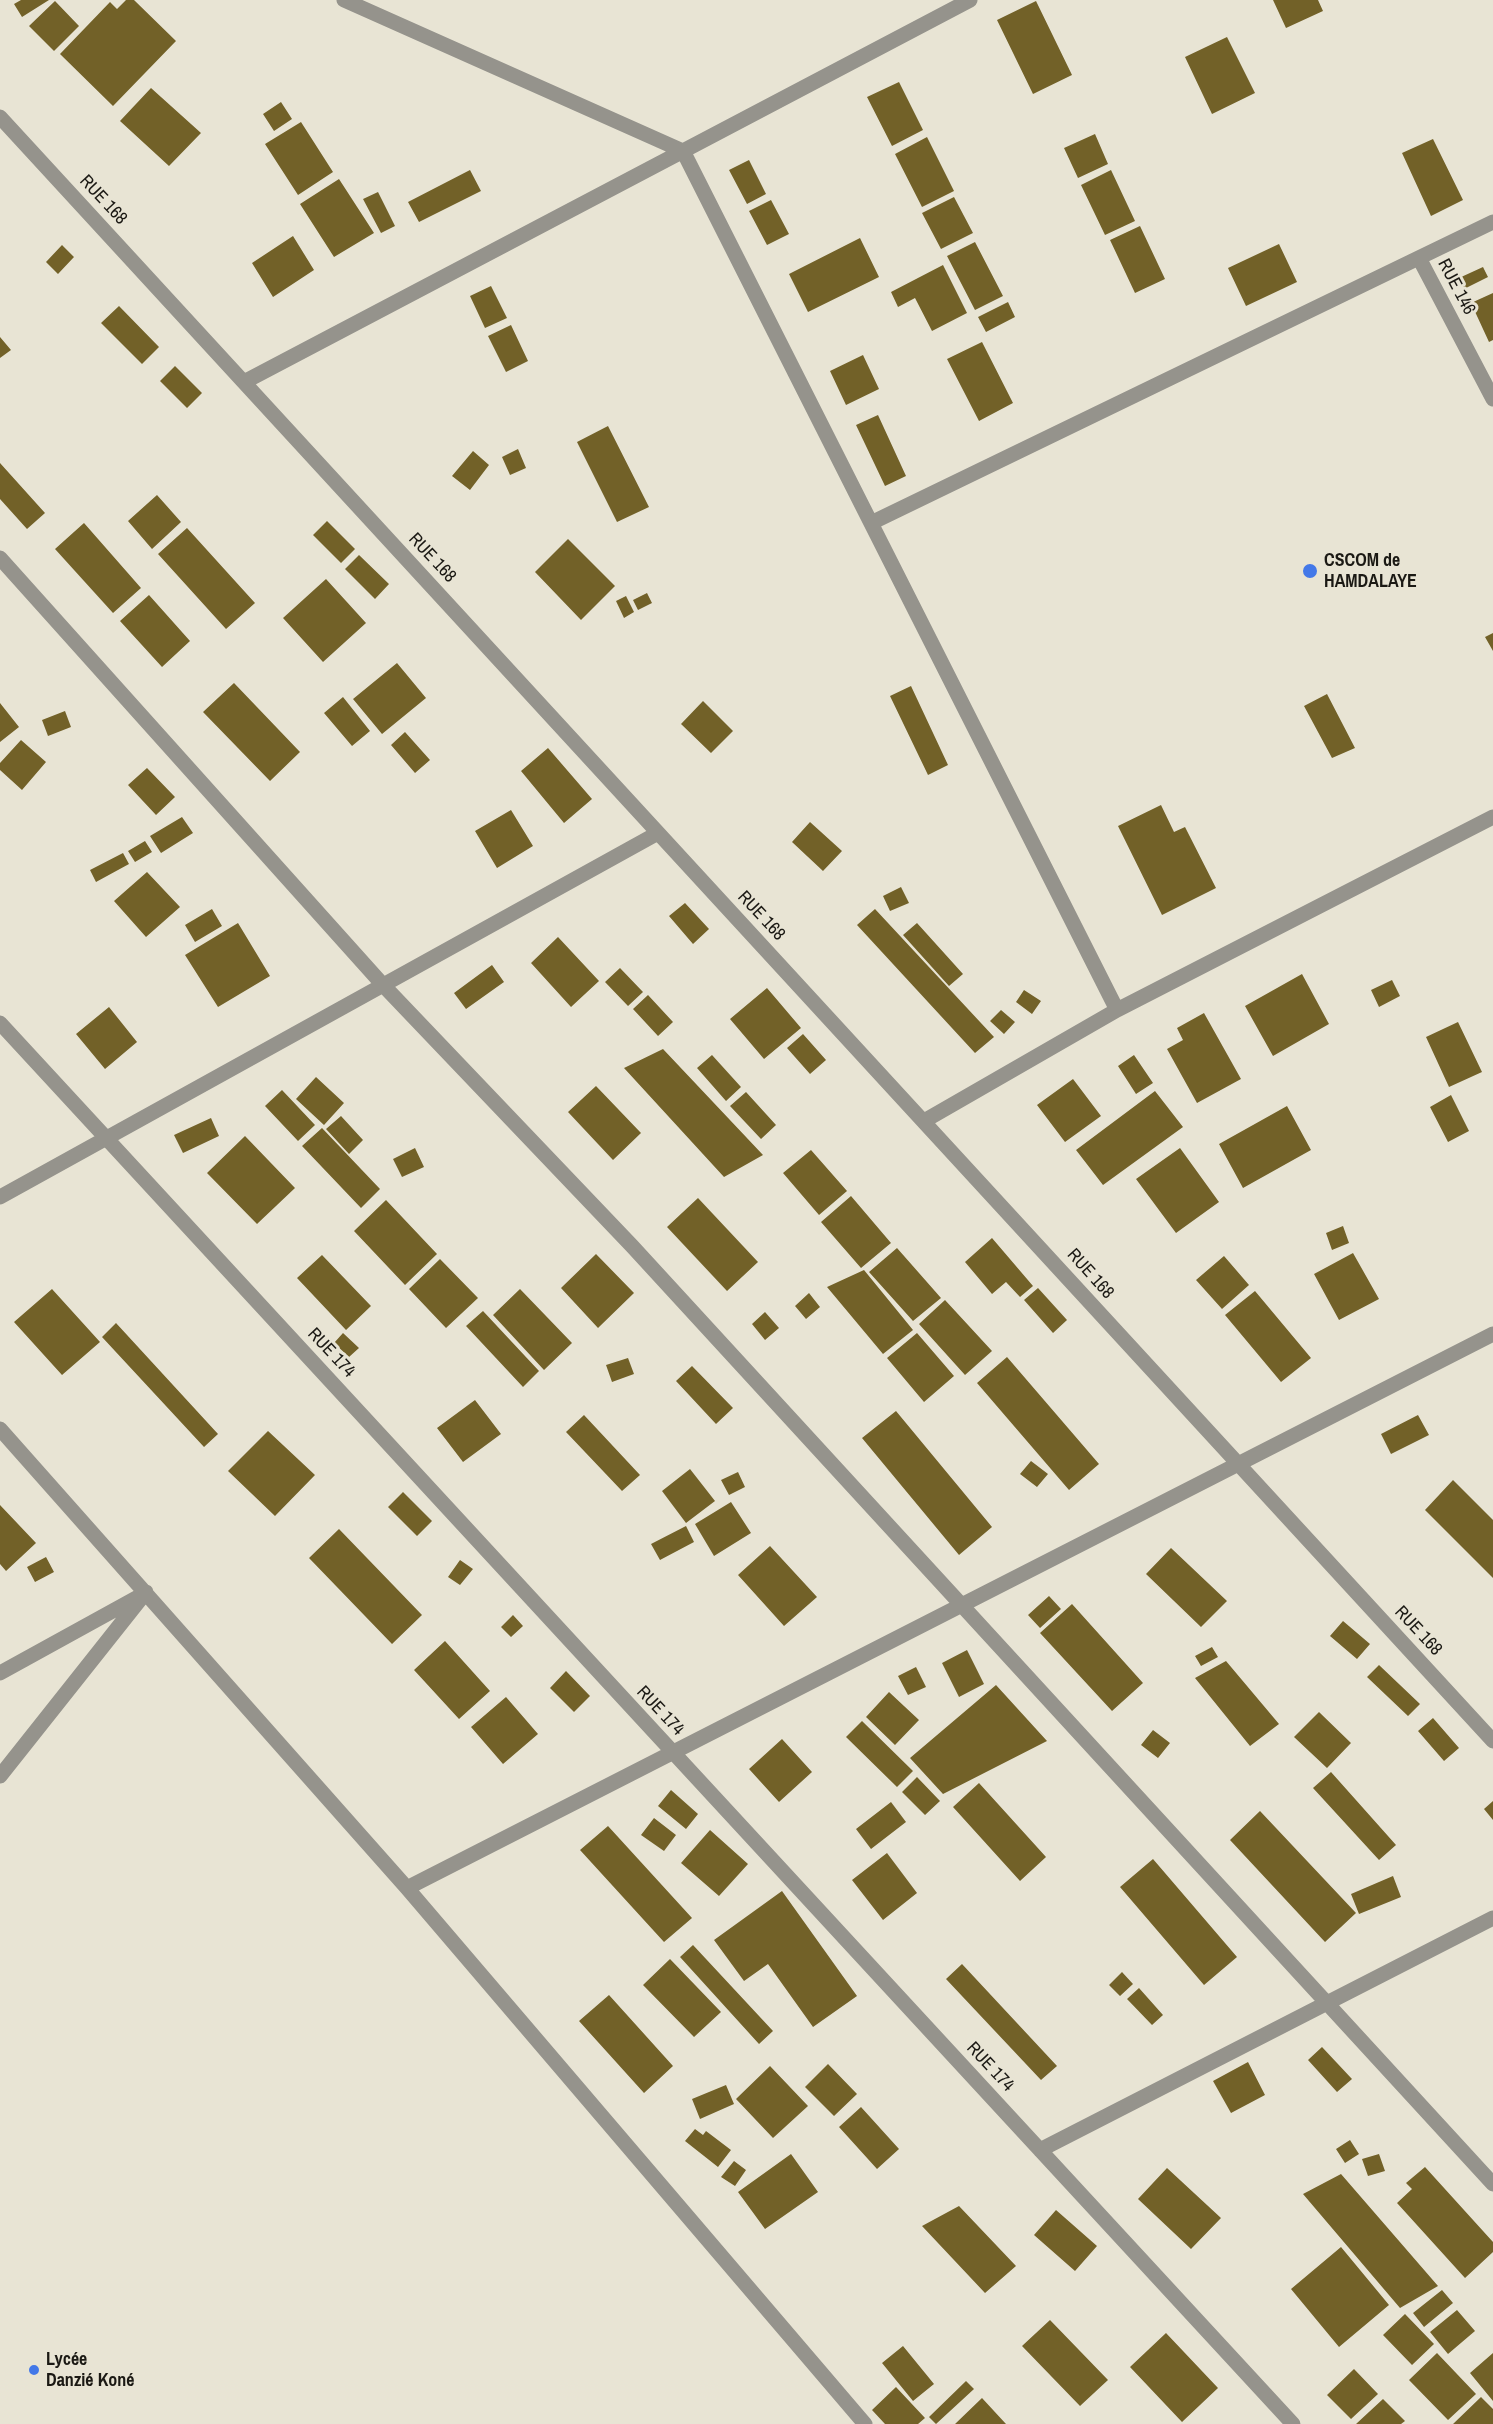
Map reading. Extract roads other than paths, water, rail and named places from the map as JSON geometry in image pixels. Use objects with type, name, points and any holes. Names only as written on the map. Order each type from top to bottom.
[{"type":"street","points":[[344,0],[683,151],[1117,1010]]},
{"type":"street","points":[[244,382],[970,0]]},
{"type":"street","name":"RUE 168","points":[[0,117],[1493,1741]]},
{"type":"street","points":[[871,523],[1493,222]]},
{"type":"street","name":"RUE 146","points":[[1419,258],[1493,399]]},
{"type":"street","points":[[0,558],[383,985],[632,1246],[1493,2184]]},
{"type":"street","points":[[924,1121],[1117,1010],[1493,817]]},
{"type":"street","points":[[0,1197],[658,833]]},
{"type":"street","name":"RUE 174","points":[[0,1023],[1293,2424]]},
{"type":"street","points":[[407,1888],[1493,1334]]},
{"type":"street","points":[[0,1429],[407,1888],[865,2424]]},
{"type":"street","points":[[0,1673],[146,1592]]},
{"type":"street","points":[[0,1776],[146,1592]]},
{"type":"street","points":[[1040,2150],[1493,1918]]},
{"type":"place","name":"CSCOM de HAMDALAYE","points":[[1310,571]]},
{"type":"place","name":"Lycée Danzié Koné","points":[[34,2370]]}]
